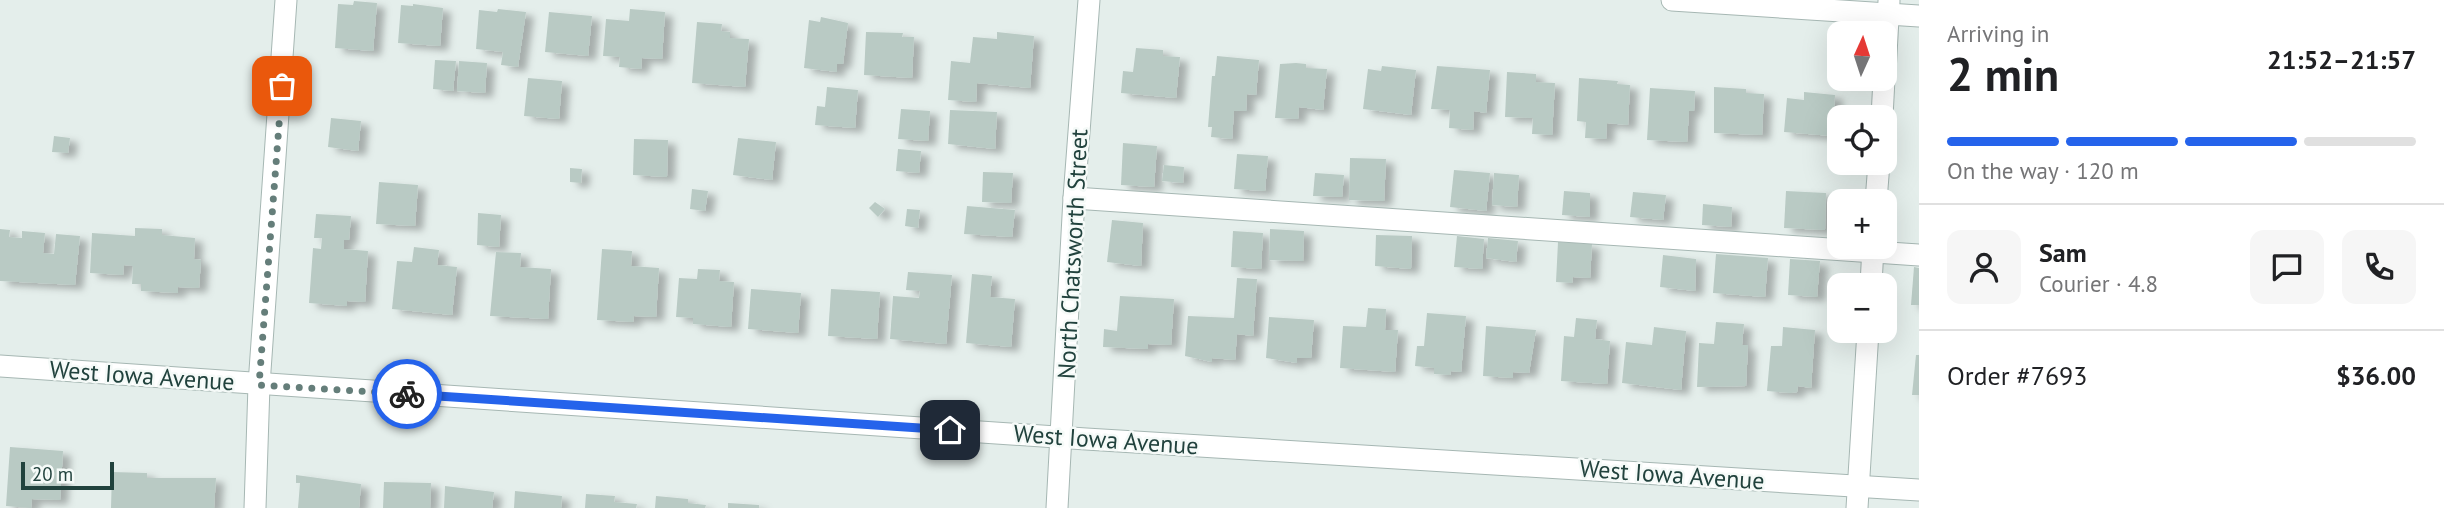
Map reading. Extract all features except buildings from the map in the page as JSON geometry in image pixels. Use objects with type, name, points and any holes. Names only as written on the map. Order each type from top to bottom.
[{"type":"street","points":[[255,508],[259,385],[286,0]]},
{"type":"street","name":"North Chatsworth Street","points":[[1057,508],[1074,198],[1089,0]]},
{"type":"street","points":[[1672,0],[1889,7],[1919,16]]},
{"type":"street","points":[[1074,198],[1827,247]]},
{"type":"street","points":[[1897,253],[1919,255]]},
{"type":"street","points":[[1857,497],[1867,343]]},
{"type":"street","name":"West Iowa Avenue","points":[[0,366],[1062,437],[1857,497],[1919,490]]},
{"type":"way so far","points":[[282,86],[259,385],[407,394]]},
{"type":"route","points":[[407,394],[950,430]]}]
